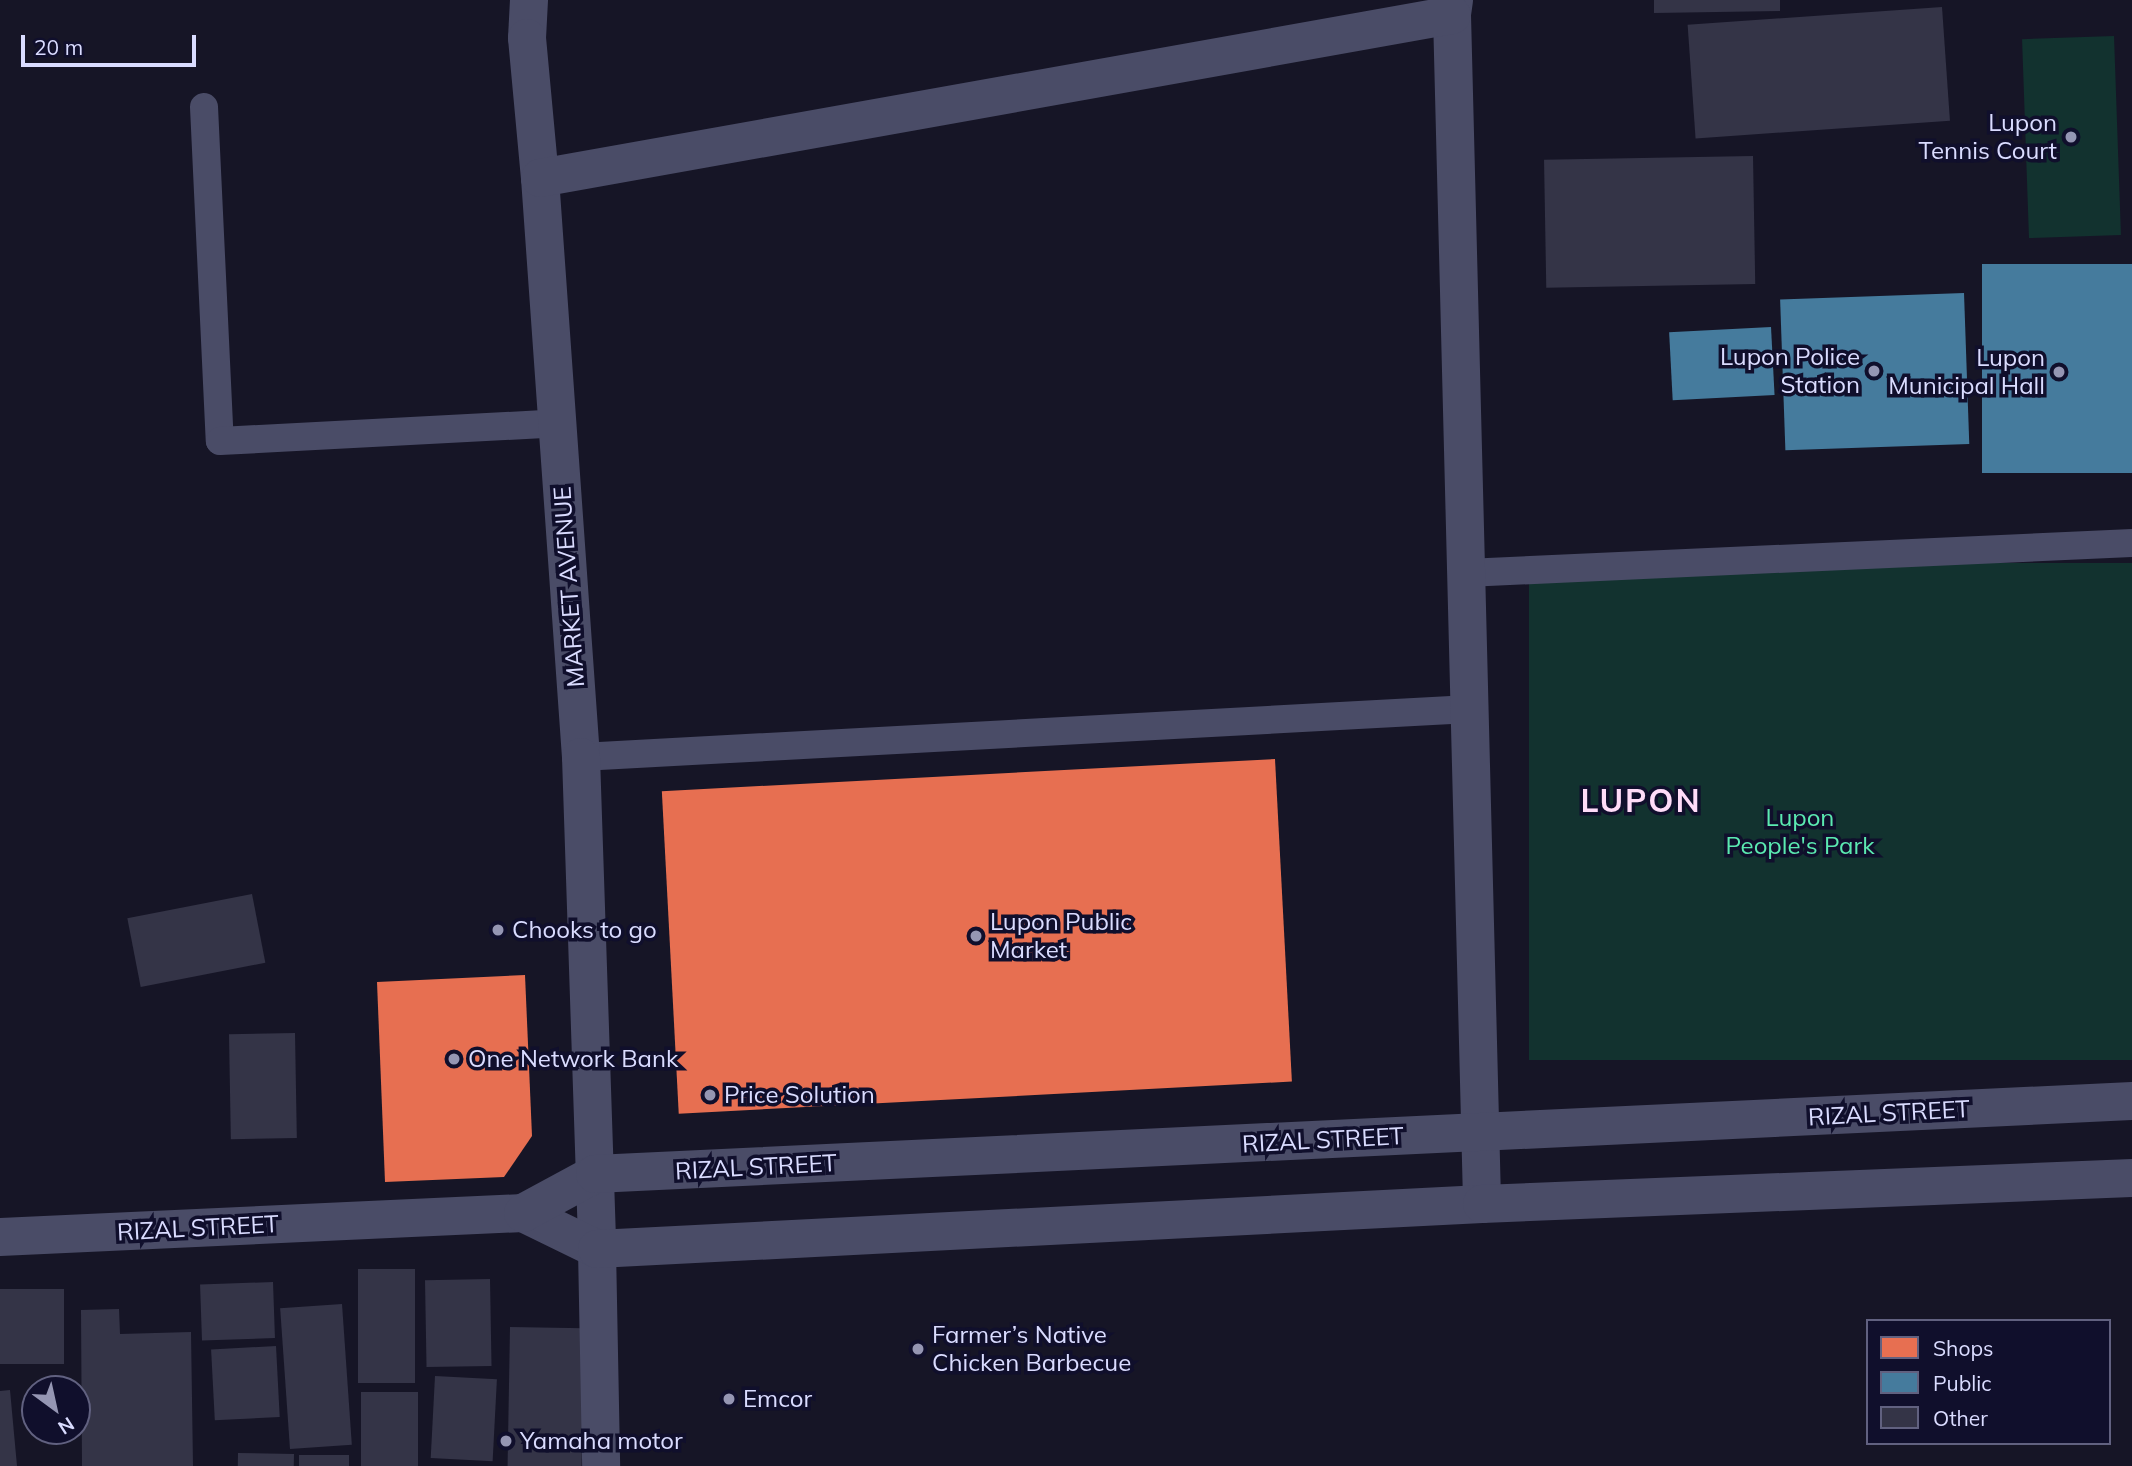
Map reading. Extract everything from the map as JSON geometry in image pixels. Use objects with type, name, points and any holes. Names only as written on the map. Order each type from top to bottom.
[{"type":"street","name":"MARKET AVENUE","points":[[529,0],[527,38],[540,178],[580,757],[595,1174],[601,1466]]},
{"type":"street","points":[[540,178],[1453,8],[1482,1204]]},
{"type":"street","name":"RIZAL STREET","points":[[0,1237],[523,1213],[595,1174],[2132,1101]]},
{"type":"street","name":"RIZAL STREET","points":[[523,1213],[597,1249],[1482,1204],[2132,1178]]},
{"type":"lane","points":[[204,107],[220,440],[558,423]]},
{"type":"lane","points":[[1466,573],[2132,543]]},
{"type":"lane","points":[[580,757],[1470,709]]},
{"type":"green space","name":"Lupon Tennis Court","points":[[2114,36],[2121,235],[2029,238],[2022,39]]},
{"type":"green space","name":"Lupon People's Park","points":[[1529,563],[2132,563],[2132,1060],[1529,1060]]},
{"type":"building: Shops","name":"Lupon Public Market","points":[[1275,759],[1292,1082],[679,1114],[662,791]]},
{"type":"building: Shops","name":"One Network Bank","points":[[525,975],[532,1136],[504,1177],[385,1182],[377,982]]},
{"type":"building: Public","name":"Lupon Municipal Hall","points":[[1982,264],[2132,264],[2132,473],[1982,473]]},
{"type":"building: Public","name":"Lupon Police Station","points":[[1964,293],[1969,444],[1785,450],[1780,299]]},
{"type":"building: Public","points":[[1771,327],[1775,395],[1673,400],[1669,332]]},
{"type":"building: Other","points":[[1654,0],[1780,0],[1780,11],[1654,13]]},
{"type":"building: Other","points":[[1942,7],[1950,121],[1696,139],[1688,25]]},
{"type":"building: Other","points":[[1753,156],[1755,284],[1546,288],[1544,160]]},
{"type":"building: Other","points":[[252,894],[265,963],[141,987],[127,918]]},
{"type":"building: Other","points":[[295,1033],[297,1138],[231,1139],[229,1034]]},
{"type":"building: Other","points":[[358,1269],[415,1269],[415,1383],[358,1383]]},
{"type":"building: Other","points":[[490,1279],[492,1366],[427,1367],[425,1280]]},
{"type":"building: Other","points":[[273,1282],[275,1338],[202,1341],[200,1285]]},
{"type":"building: Other","points":[[0,1289],[64,1289],[64,1364],[0,1364]]},
{"type":"building: Other","points":[[342,1304],[352,1445],[290,1449],[280,1308]]},
{"type":"building: Other","points":[[119,1309],[120,1334],[191,1332],[193,1466],[82,1466],[82,1445],[91,1445],[91,1375],[81,1375],[81,1310]]},
{"type":"building: Other","points":[[510,1327],[584,1328],[582,1466],[508,1466]]},
{"type":"building: Other","points":[[276,1346],[280,1417],[215,1420],[211,1349]]},
{"type":"building: Other","points":[[435,1376],[497,1379],[493,1461],[431,1458]]},
{"type":"building: Other","points":[[10,1390],[17,1466],[0,1466],[0,1391]]},
{"type":"building: Other","points":[[361,1392],[418,1392],[418,1466],[361,1466]]},
{"type":"building: Other","points":[[238,1453],[294,1454],[294,1466],[238,1466]]},
{"type":"building: Other","points":[[299,1455],[349,1455],[349,1466],[299,1466]]},
{"type":"place","name":"Lupon Tennis Court","points":[[2071,137]]},
{"type":"place","name":"Lupon Police Station","points":[[1874,371]]},
{"type":"place","name":"Lupon Municipal Hall","points":[[2059,372]]},
{"type":"place","name":"Chooks to go","points":[[498,930]]},
{"type":"place","name":"Lupon Public Market","points":[[976,936]]},
{"type":"place","name":"One Network Bank","points":[[454,1059]]},
{"type":"place","name":"Price Solution","points":[[710,1095]]},
{"type":"place","name":"Farmer’s Native Chicken Barbecue","points":[[918,1349]]},
{"type":"place","name":"Emcor","points":[[729,1399]]},
{"type":"place","name":"Yamaha motor","points":[[506,1441]]},
{"type":"district","name":"LUPON","points":[[1641,800]]}]
